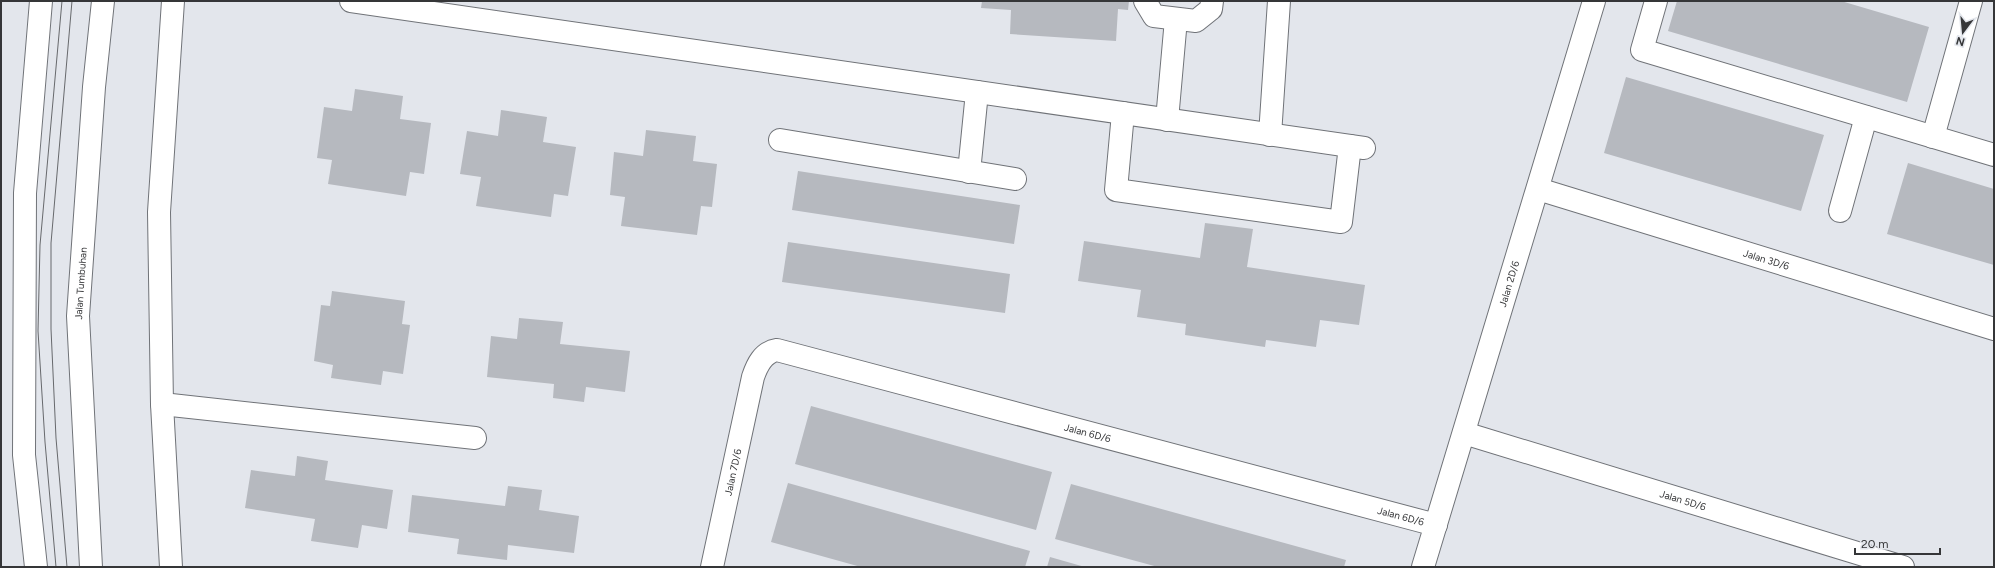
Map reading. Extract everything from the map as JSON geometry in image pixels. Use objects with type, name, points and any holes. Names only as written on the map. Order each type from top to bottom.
[{"type":"street","points":[[36,567],[24,455],[25,193],[41,1]]},
{"type":"street","name":"Jalan Tumbuhan","points":[[91,567],[78,316],[94,87],[103,1]]},
{"type":"street","points":[[171,567],[162,404],[159,212],[173,1]]},
{"type":"street","points":[[351,1],[1123,113],[1270,135],[1357,147],[1341,222],[1116,190],[1123,113]]},
{"type":"street","points":[[1145,1],[1154,16],[1196,21],[1211,9],[1212,1]]},
{"type":"street","points":[[1270,135],[1279,1]]},
{"type":"street","name":"Jalan 2D/6","points":[[1423,567],[1594,1]]},
{"type":"street","points":[[1656,1],[1642,50],[1994,155]]},
{"type":"street","points":[[1933,137],[1971,1]]},
{"type":"street","points":[[1168,120],[1176,19]]},
{"type":"street","points":[[969,172],[977,92]]},
{"type":"street","points":[[1840,211],[1866,117]]},
{"type":"street","points":[[780,140],[1015,179]]},
{"type":"street","name":"Jalan 3D/6","points":[[1538,189],[1994,329]]},
{"type":"street","name":"Jalan 6D/6","points":[[753,377],[761,360],[767,353],[777,350],[1436,525]]},
{"type":"street","name":"Jalan 7D/6","points":[[712,567],[753,377]]},
{"type":"street","points":[[162,404],[475,438]]},
{"type":"street","name":"Jalan 5D/6","points":[[1464,433],[1903,567]]},
{"type":"building","points":[[982,1],[1129,1],[1128,10],[1118,9],[1116,41],[1010,34],[1011,10],[981,8]]},
{"type":"building","points":[[1677,1],[1841,1],[1929,27],[1907,102],[1668,31]]},
{"type":"building","points":[[1626,77],[1824,135],[1801,211],[1604,153]]},
{"type":"building","points":[[355,89],[403,96],[400,119],[431,123],[424,174],[410,172],[406,196],[328,184],[332,160],[317,158],[324,107],[352,111]]},
{"type":"building","points":[[501,110],[547,117],[543,142],[576,147],[568,196],[554,194],[551,217],[476,206],[481,177],[460,174],[467,131],[498,136]]},
{"type":"building","points":[[646,130],[696,136],[693,161],[717,164],[712,207],[701,206],[697,235],[621,226],[625,197],[610,195],[614,152],[643,156]]},
{"type":"building","points":[[1908,163],[1994,189],[1994,265],[1887,234]]},
{"type":"building","points":[[798,171],[1020,205],[1014,244],[792,210]]},
{"type":"building","points":[[1205,223],[1253,229],[1247,267],[1365,285],[1359,325],[1320,320],[1316,347],[1266,340],[1265,347],[1185,335],[1186,324],[1137,317],[1141,290],[1078,281],[1084,241],[1200,258]]},
{"type":"building","points":[[788,242],[1010,274],[1005,313],[782,282]]},
{"type":"building","points":[[332,291],[405,301],[402,324],[410,325],[403,374],[383,371],[381,385],[331,378],[333,365],[314,361],[321,305],[330,306]]},
{"type":"building","points":[[519,318],[563,322],[560,344],[630,351],[625,392],[586,387],[584,402],[553,398],[554,384],[487,377],[491,336],[517,339]]},
{"type":"building","points":[[811,406],[1052,472],[1036,530],[795,464]]},
{"type":"building","points":[[297,456],[328,461],[325,480],[393,490],[387,529],[362,525],[358,548],[311,541],[315,519],[245,508],[251,470],[295,476]]},
{"type":"building","points":[[788,483],[1030,551],[1025,567],[861,567],[771,542]]},
{"type":"building","points":[[1071,484],[1346,560],[1344,567],[1158,567],[1055,539]]},
{"type":"building","points":[[508,486],[542,490],[539,510],[579,516],[574,553],[508,545],[507,560],[457,554],[459,539],[408,532],[412,495],[505,506]]},
{"type":"building","points":[[1050,557],[1085,567],[1047,567]]},
{"type":"tram line","points":[[56,567],[45,442],[38,331],[40,245],[62,1]]},
{"type":"tram line","points":[[67,567],[56,438],[51,329],[51,243],[72,1]]}]
